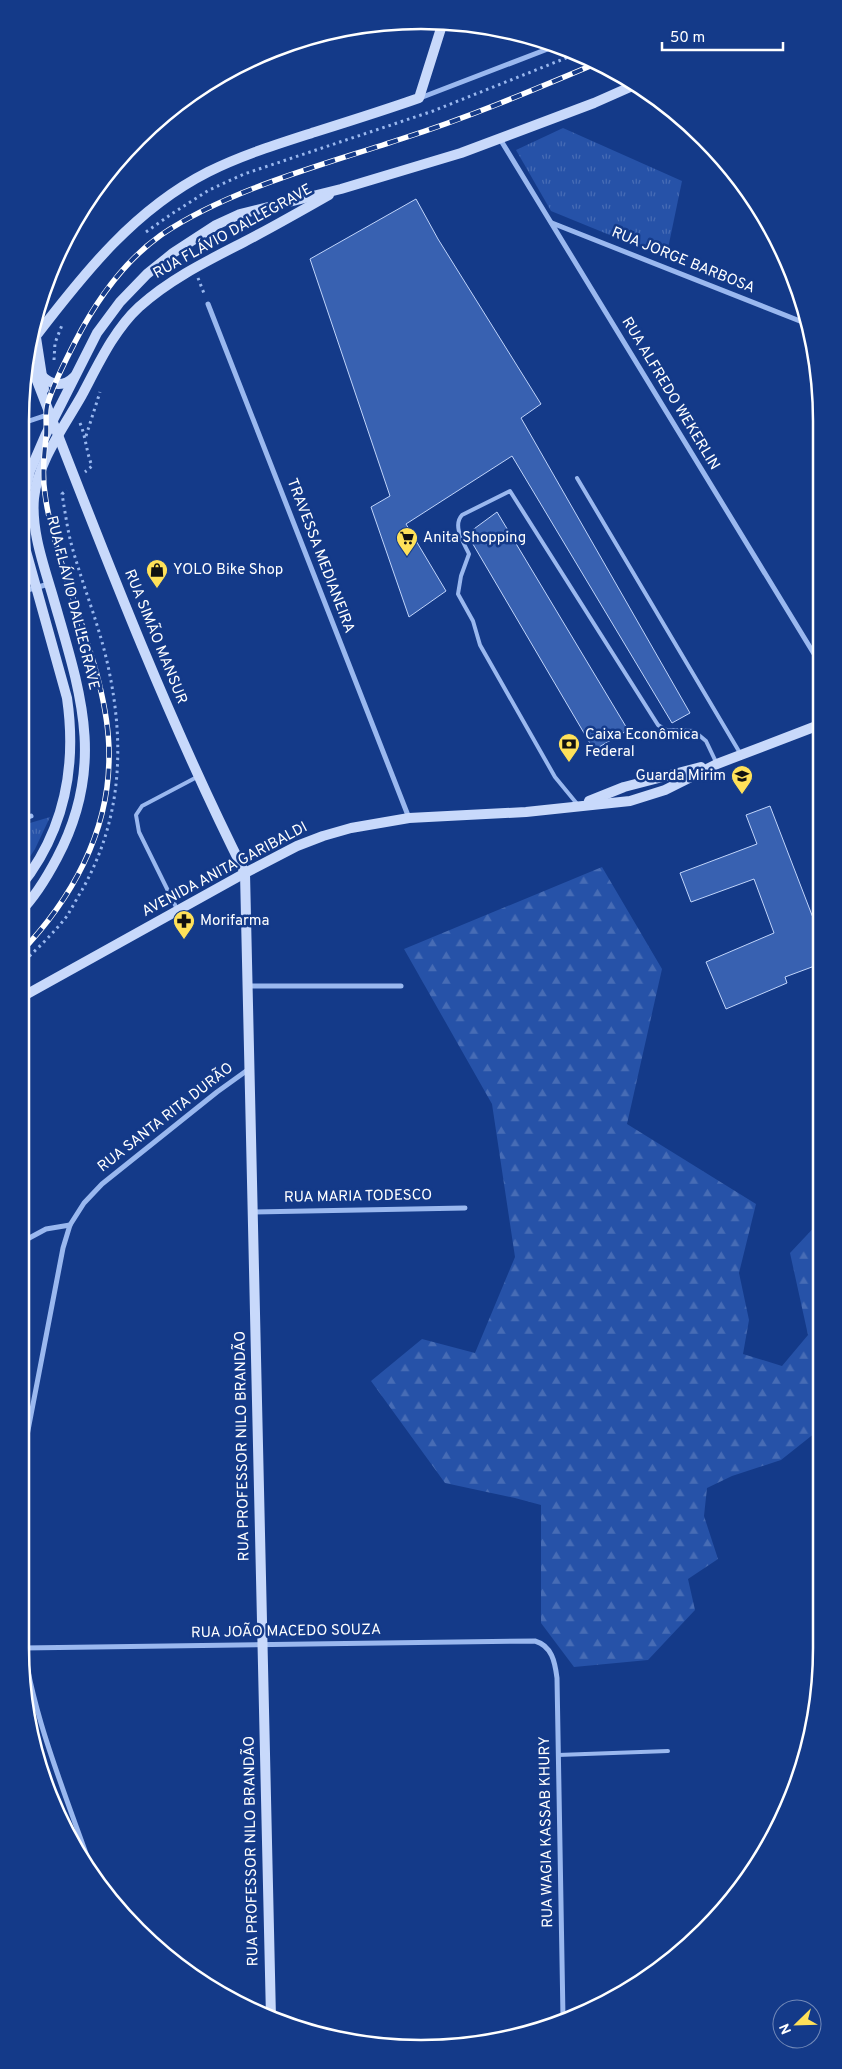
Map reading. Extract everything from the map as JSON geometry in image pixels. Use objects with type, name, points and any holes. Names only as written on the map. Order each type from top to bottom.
[{"type":"main road","points":[[40,328],[106,250],[135,223],[169,196],[207,172],[270,146],[419,98],[441,30]]},
{"type":"main road","name":"RUA FLÁVIO DALLEGRAVE","points":[[29,475],[50,414],[76,375],[97,333],[120,302],[147,274],[173,253],[216,225],[240,214],[341,189],[500,139],[628,88]]},
{"type":"main road","name":"RUA FLÁVIO DALLEGRAVE","points":[[29,901],[45,881],[62,848],[74,818],[83,784],[86,756],[85,727],[79,687],[49,584],[34,520],[34,497],[43,464],[112,340],[137,309],[165,285],[341,189]]},
{"type":"main road","name":"RUA SIMÃO MANSUR","points":[[37,340],[50,414]]},
{"type":"main road","name":"RUA SIMÃO MANSUR","points":[[32,369],[152,672],[198,776],[245,873]]},
{"type":"main road","points":[[42,376],[52,383],[59,384],[72,380],[76,375]]},
{"type":"main road","name":"RUA FLÁVIO DALLEGRAVE","points":[[29,562],[67,698],[72,750],[68,780],[54,831],[29,874]]},
{"type":"main road","name":"AVENIDA ANITA GARIBALDI","points":[[29,993],[245,873],[297,846],[323,836],[360,826],[409,818],[526,812],[630,801],[666,790],[717,764],[813,728]]},
{"type":"main road","name":"AVENIDA ANITA GARIBALDI","points":[[578,806],[624,787],[717,764]]},
{"type":"main road","name":"RUA PROFESSOR NILO BRANDÃO","points":[[245,873],[270,2009]]},
{"type":"street","points":[[419,98],[546,50]]},
{"type":"street","name":"RUA ALFREDO WEKERLIN","points":[[500,139],[813,652]]},
{"type":"street","name":"RUA JORGE BARBOSA","points":[[551,222],[801,321]]},
{"type":"street","name":"TRAVESSA MEDIANEIRA","points":[[208,304],[409,818]]},
{"type":"street","points":[[29,421],[50,414]]},
{"type":"street","points":[[29,590],[49,584]]},
{"type":"street","points":[[248,986],[401,986]]},
{"type":"street","name":"RUA SANTA RITA DURÃO","points":[[29,1417],[63,1248],[70,1225],[84,1203],[118,1170],[249,1069]]},
{"type":"street","name":"RUA MARIA TODESCO","points":[[252,1212],[465,1208]]},
{"type":"street","points":[[29,1238],[46,1229],[70,1225]]},
{"type":"street","name":"RUA JOÃO MACEDO SOUZA","points":[[29,1648],[535,1641],[543,1643],[548,1648]]},
{"type":"street","name":"RUA WAGIA KASSAB KHURY","points":[[548,1648],[553,1656],[557,1678],[563,2013]]},
{"type":"street","points":[[31,1686],[35,1705],[85,1851]]},
{"type":"lane","points":[[577,478],[741,755]]},
{"type":"lane","points":[[578,806],[555,777],[540,751],[480,644],[473,620],[458,594],[461,576],[469,554],[457,525],[458,519],[462,515],[510,491],[658,725],[666,730],[694,731],[706,741],[717,764]]},
{"type":"lane","points":[[178,911],[139,832],[136,815],[142,806],[198,776]]},
{"type":"lane","points":[[558,1754],[668,1751]]},
{"type":"path","points":[[140,238],[172,213],[209,190],[244,174],[433,110],[567,58]]},
{"type":"path","points":[[194,268],[208,304]]},
{"type":"path","points":[[54,364],[55,343],[64,319]]},
{"type":"path","points":[[92,466],[87,452],[86,436],[102,387]]},
{"type":"green space","points":[[563,128],[682,181],[666,258],[551,211],[516,150]]},
{"type":"green space","points":[[50,817],[29,858],[29,823]]},
{"type":"green space","points":[[602,867],[662,969],[627,1124],[756,1204],[739,1273],[749,1320],[743,1354],[782,1366],[808,1335],[790,1253],[813,1229],[813,1435],[781,1460],[732,1476],[707,1488],[704,1516],[718,1559],[688,1579],[695,1610],[648,1660],[574,1667],[541,1623],[541,1505],[445,1483],[371,1381],[422,1339],[475,1353],[515,1257],[492,1104],[404,949]]},
{"type":"building","points":[[416,199],[438,239],[541,404],[521,418],[690,713],[672,723],[512,456],[406,524],[446,591],[409,617],[371,507],[390,496],[310,259]]},
{"type":"building","name":"Anita Shopping","points":[[497,512],[628,730],[594,750],[467,534]]},
{"type":"building","points":[[770,806],[813,918],[813,967],[785,977],[787,983],[726,1009],[706,962],[774,933],[754,879],[691,902],[680,873],[757,844],[746,815]]},
{"type":"railway","points":[[29,942],[55,911],[71,888],[84,864],[102,812],[107,785],[109,757],[106,714],[96,670],[55,540],[44,487],[47,406],[59,373],[101,297],[134,257],[147,246],[161,235],[216,204],[277,180],[426,131],[589,67]]},
{"type":"place","name":"Anita Shopping","points":[[407,557]]},
{"type":"place","name":"YOLO Bike Shop","points":[[157,589]]},
{"type":"place","name":"Caixa Econômica Federal","points":[[569,763]]},
{"type":"place","name":"Guarda Mirim","points":[[742,795]]},
{"type":"place","name":"Morifarma","points":[[184,940]]}]
